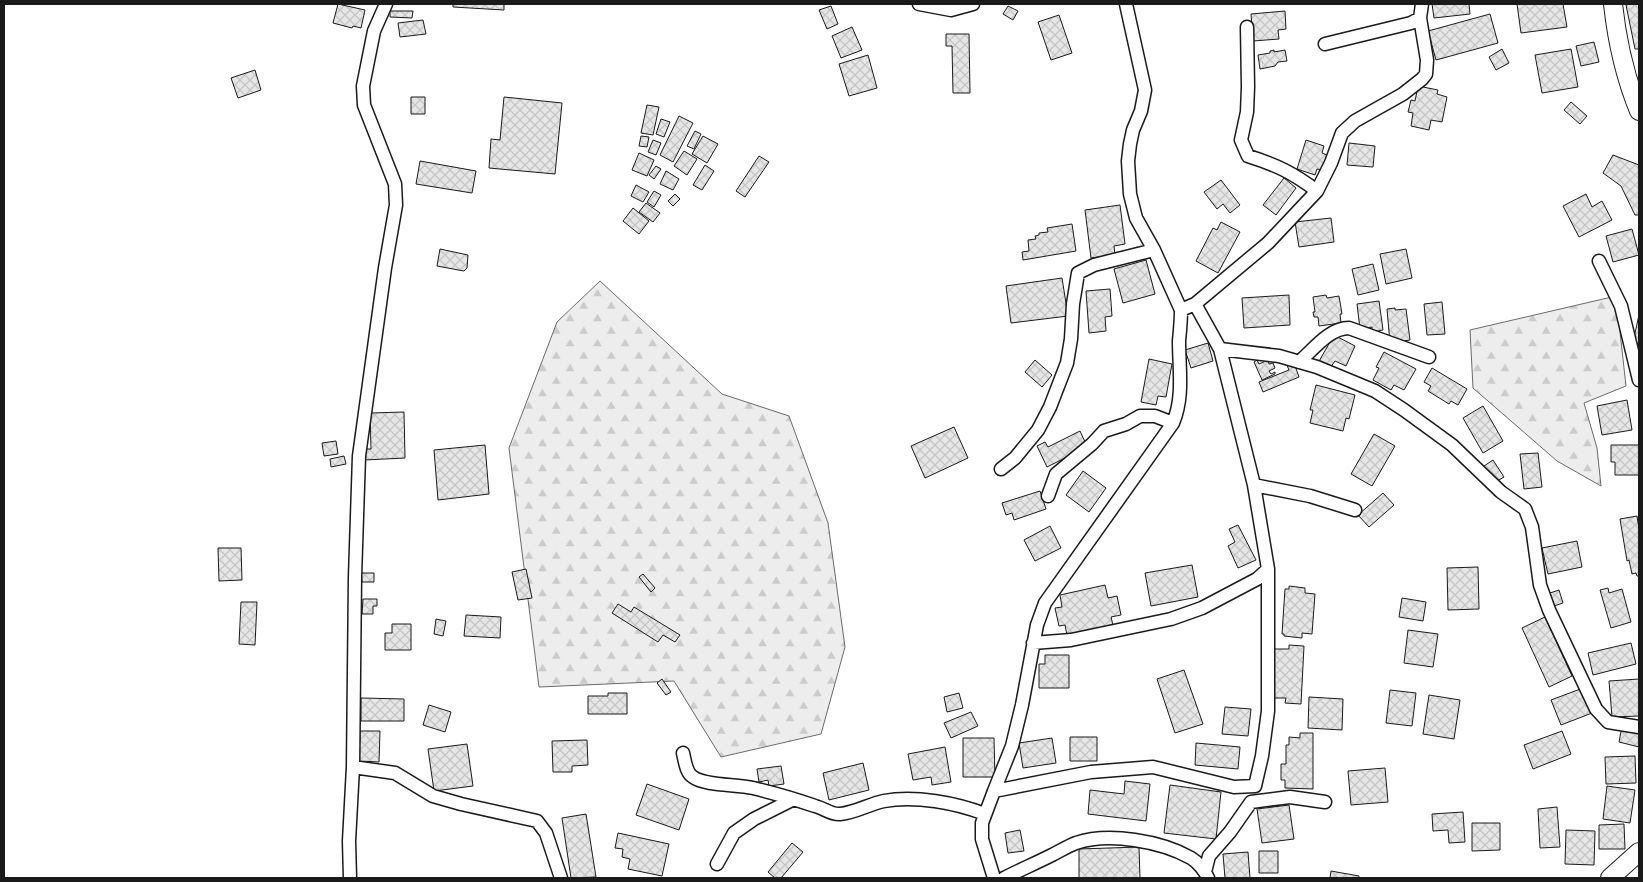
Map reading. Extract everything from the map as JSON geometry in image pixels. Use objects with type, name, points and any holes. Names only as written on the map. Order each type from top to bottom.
[{"type":"main road","points":[[1613,4],[1622,59],[1633,98],[1639,111]]},
{"type":"main road","points":[[1610,878],[1639,852]]},
{"type":"street","points":[[350,878],[359,456],[385,268],[396,205],[395,184],[364,105],[362,86],[374,31],[386,4]]},
{"type":"street","points":[[919,4],[951,10],[973,4]]},
{"type":"street","points":[[994,878],[982,839],[982,823],[1012,746],[1022,705],[1037,624],[1045,603],[1173,424],[1180,399],[1179,342],[1181,310],[1154,250],[1136,218],[1130,194],[1128,161],[1130,144],[1133,130],[1141,111],[1145,90],[1126,4]]},
{"type":"street","points":[[1181,310],[1195,304],[1268,243],[1317,191],[1331,163],[1342,133],[1355,121],[1403,94],[1422,80],[1426,74],[1427,60],[1420,18],[1422,4]]},
{"type":"street","points":[[1324,44],[1411,23],[1420,18]]},
{"type":"street","points":[[1247,27],[1247,112],[1241,140],[1248,156],[1267,161],[1292,173],[1317,191]]},
{"type":"street","points":[[1001,469],[1015,458],[1038,430],[1050,407],[1067,362],[1078,273],[1094,265],[1154,250]]},
{"type":"street","points":[[1599,261],[1621,306],[1639,380]]},
{"type":"street","points":[[994,791],[1091,772],[1153,767],[1234,787],[1255,786],[1262,756],[1268,710],[1268,569],[1254,485],[1220,349],[1195,304]]},
{"type":"street","points":[[1299,362],[1331,333],[1341,328],[1349,328],[1428,357]]},
{"type":"street","points":[[1220,349],[1249,354],[1280,356],[1317,367],[1375,391],[1452,445],[1501,492],[1525,509],[1532,527],[1540,585],[1549,610],[1596,709],[1608,722],[1639,727]]},
{"type":"street","points":[[1048,496],[1056,474],[1082,454],[1104,431],[1126,424],[1140,416],[1155,416],[1173,424]]},
{"type":"street","points":[[1254,485],[1310,496],[1355,510]]},
{"type":"street","points":[[1033,643],[1071,640],[1171,618],[1208,605],[1257,579],[1268,569]]},
{"type":"street","points":[[683,753],[689,774],[694,778],[707,782],[751,788],[818,806],[833,814],[850,812],[869,805],[899,799],[948,804],[985,814]]},
{"type":"street","points":[[353,767],[395,773],[433,796],[537,821],[546,832],[561,878]]},
{"type":"street","points":[[1206,875],[1209,856],[1230,832],[1251,802],[1290,797],[1325,802]]},
{"type":"street","points":[[717,864],[734,833],[754,819],[794,800]]},
{"type":"street","points":[[1004,878],[1077,843],[1108,838],[1134,840],[1158,845],[1193,858],[1206,875]]},
{"type":"green space","points":[[600,281],[722,394],[789,416],[828,523],[845,647],[821,734],[721,757],[674,681],[539,687],[509,448],[557,322]]},
{"type":"green space","points":[[1616,296],[1626,386],[1584,403],[1597,448],[1601,486],[1557,461],[1473,388],[1470,330]]},
{"type":"building","points":[[338,4],[365,10],[361,28],[353,26],[352,28],[333,23]]},
{"type":"building","points":[[453,4],[504,4],[504,10],[453,7]]},
{"type":"building","points":[[1432,4],[1469,4],[1470,14],[1434,18]]},
{"type":"building","points":[[1517,4],[1563,4],[1567,27],[1521,33]]},
{"type":"building","points":[[1639,4],[1639,49],[1635,49],[1626,5]]},
{"type":"building","points":[[831,6],[838,24],[827,29],[819,10]]},
{"type":"building","points":[[1008,6],[1018,11],[1013,20],[1003,14]]},
{"type":"building","points":[[390,11],[413,11],[412,18],[390,17]]},
{"type":"building","points":[[1285,11],[1286,29],[1278,30],[1279,39],[1253,41],[1251,14]]},
{"type":"building","points":[[1490,14],[1498,43],[1436,60],[1428,31]]},
{"type":"building","points":[[1059,15],[1072,53],[1051,60],[1038,22]]},
{"type":"building","points":[[423,20],[426,34],[400,37],[398,23]]},
{"type":"building","points":[[852,27],[862,50],[841,58],[832,36]]},
{"type":"building","points":[[946,34],[969,34],[970,93],[953,93],[952,46],[946,46]]},
{"type":"building","points":[[1594,42],[1599,62],[1581,66],[1576,46]]},
{"type":"building","points":[[1502,49],[1509,63],[1496,70],[1489,57]]},
{"type":"building","points":[[1571,49],[1578,87],[1542,93],[1535,55]]},
{"type":"building","points":[[1274,50],[1274,52],[1285,50],[1287,61],[1278,62],[1275,66],[1260,69],[1258,55],[1270,53],[1270,51]]},
{"type":"building","points":[[868,55],[877,88],[849,96],[839,64]]},
{"type":"building","points":[[255,70],[261,90],[238,98],[231,78]]},
{"type":"building","points":[[1418,86],[1438,90],[1437,94],[1447,97],[1442,122],[1431,120],[1429,130],[1411,126],[1413,113],[1408,112],[1411,100],[1415,101]]},
{"type":"building","points":[[411,97],[425,97],[425,114],[411,114]]},
{"type":"building","points":[[504,97],[562,103],[555,174],[489,168],[491,139],[500,140]]},
{"type":"building","points":[[1571,102],[1587,116],[1580,124],[1564,110]]},
{"type":"building","points":[[647,105],[659,107],[653,135],[641,133]]},
{"type":"building","points":[[679,116],[693,123],[673,162],[660,155]]},
{"type":"building","points":[[661,119],[670,122],[664,137],[656,134]]},
{"type":"building","points":[[695,131],[701,134],[694,149],[687,146]]},
{"type":"building","points":[[641,136],[649,137],[647,147],[639,146]]},
{"type":"building","points":[[703,136],[718,144],[707,163],[692,154]]},
{"type":"building","points":[[653,140],[661,143],[656,155],[648,152]]},
{"type":"building","points":[[1306,140],[1324,146],[1322,153],[1327,155],[1322,170],[1317,169],[1315,175],[1297,169]]},
{"type":"building","points":[[1349,143],[1375,146],[1373,167],[1347,165]]},
{"type":"building","points":[[684,151],[697,159],[687,175],[674,166]]},
{"type":"building","points":[[639,153],[654,160],[647,176],[632,170]]},
{"type":"building","points":[[1613,155],[1639,165],[1639,215],[1635,215],[1621,186],[1603,173]]},
{"type":"building","points":[[759,156],[769,162],[745,197],[736,191]]},
{"type":"building","points":[[420,161],[476,171],[472,193],[416,184]]},
{"type":"building","points":[[705,165],[714,171],[702,190],[693,185]]},
{"type":"building","points":[[656,166],[661,169],[654,179],[649,175]]},
{"type":"building","points":[[666,171],[679,179],[673,190],[660,184]]},
{"type":"building","points":[[1284,178],[1296,188],[1276,215],[1263,205]]},
{"type":"building","points":[[1221,180],[1240,205],[1230,213],[1223,204],[1217,209],[1204,192]]},
{"type":"building","points":[[636,185],[649,192],[643,202],[631,196]]},
{"type":"building","points":[[654,191],[661,195],[654,207],[647,202]]},
{"type":"building","points":[[675,194],[680,199],[673,206],[668,201]]},
{"type":"building","points":[[1586,194],[1592,207],[1602,201],[1612,220],[1579,237],[1563,206]]},
{"type":"building","points":[[646,203],[660,213],[653,222],[639,212]]},
{"type":"building","points":[[1120,205],[1125,244],[1114,246],[1115,255],[1091,258],[1085,210]]},
{"type":"building","points":[[633,208],[649,221],[639,234],[623,221]]},
{"type":"building","points":[[1331,218],[1334,242],[1299,247],[1295,222]]},
{"type":"building","points":[[1221,222],[1240,232],[1218,273],[1196,261],[1213,228],[1217,230]]},
{"type":"building","points":[[1072,224],[1076,251],[1023,260],[1022,252],[1029,251],[1028,240],[1036,239],[1035,236],[1039,235],[1039,233],[1048,232],[1047,228]]},
{"type":"building","points":[[1632,229],[1639,255],[1613,262],[1606,236]]},
{"type":"building","points":[[440,249],[468,255],[467,268],[464,271],[437,266]]},
{"type":"building","points":[[1406,249],[1412,278],[1386,284],[1380,254]]},
{"type":"building","points":[[1146,260],[1155,294],[1123,303],[1114,269]]},
{"type":"building","points":[[1373,264],[1379,290],[1358,295],[1352,269]]},
{"type":"building","points":[[1062,278],[1068,316],[1011,323],[1006,286]]},
{"type":"building","points":[[1110,289],[1112,316],[1105,317],[1106,331],[1089,333],[1086,291]]},
{"type":"building","points":[[1289,295],[1290,325],[1244,328],[1242,298]]},
{"type":"building","points":[[1326,295],[1327,298],[1339,296],[1342,314],[1340,314],[1341,323],[1319,326],[1318,317],[1314,317],[1313,297]]},
{"type":"building","points":[[1379,301],[1383,330],[1372,332],[1372,327],[1360,329],[1357,304]]},
{"type":"building","points":[[1442,302],[1445,334],[1427,335],[1424,304]]},
{"type":"building","points":[[1395,308],[1395,310],[1406,309],[1410,340],[1390,343],[1387,309]]},
{"type":"building","points":[[1639,315],[1639,344],[1633,342]]},
{"type":"building","points":[[1334,335],[1355,346],[1346,366],[1335,361],[1330,368],[1318,363]]},
{"type":"building","points":[[1208,343],[1213,361],[1191,368],[1185,350]]},
{"type":"building","points":[[1384,352],[1416,369],[1404,390],[1394,385],[1391,390],[1373,380],[1379,368],[1376,367]]},
{"type":"building","points":[[1149,359],[1172,364],[1166,397],[1158,396],[1156,405],[1141,402]]},
{"type":"building","points":[[1035,360],[1052,375],[1042,387],[1025,372]]},
{"type":"building","points":[[1257,360],[1259,364],[1268,360],[1269,364],[1273,363],[1275,368],[1269,371],[1271,374],[1275,372],[1275,374],[1262,380],[1254,362]]},
{"type":"building","points":[[1293,360],[1299,377],[1263,392],[1259,382],[1289,370],[1286,363]]},
{"type":"building","points":[[1432,368],[1467,389],[1458,405],[1451,401],[1449,404],[1428,391],[1431,386],[1424,382]]},
{"type":"building","points":[[1316,385],[1355,395],[1349,419],[1346,418],[1343,431],[1310,423],[1313,410],[1310,410]]},
{"type":"building","points":[[1627,400],[1632,430],[1602,435],[1597,406]]},
{"type":"building","points":[[1483,406],[1503,441],[1483,453],[1463,418]]},
{"type":"building","points":[[404,412],[405,458],[364,460],[364,449],[371,449],[370,413]]},
{"type":"building","points":[[954,427],[968,458],[925,478],[911,446]]},
{"type":"building","points":[[1080,431],[1086,444],[1076,449],[1077,452],[1047,467],[1037,446],[1045,442],[1048,447]]},
{"type":"building","points":[[1374,434],[1395,446],[1372,486],[1351,474]]},
{"type":"building","points":[[336,441],[338,454],[324,456],[322,443]]},
{"type":"building","points":[[485,445],[489,494],[438,500],[434,450]]},
{"type":"building","points":[[1611,445],[1639,445],[1639,475],[1615,475],[1615,462],[1611,462]]},
{"type":"building","points":[[1538,453],[1542,487],[1524,489],[1520,454]]},
{"type":"building","points":[[344,456],[346,464],[331,467],[330,459]]},
{"type":"building","points":[[1493,460],[1504,477],[1494,483],[1484,466]]},
{"type":"building","points":[[1083,471],[1106,488],[1089,512],[1066,495]]},
{"type":"building","points":[[1040,491],[1046,509],[1014,520],[1012,513],[1006,515],[1002,503]]},
{"type":"building","points":[[1383,493],[1394,505],[1369,527],[1358,515]]},
{"type":"building","points":[[1637,516],[1639,529],[1639,576],[1636,573],[1632,574],[1629,560],[1627,561],[1620,519]]},
{"type":"building","points":[[1238,525],[1256,560],[1238,568],[1228,546],[1235,542],[1229,529]]},
{"type":"building","points":[[1050,526],[1061,548],[1035,561],[1024,540]]},
{"type":"building","points":[[1577,541],[1582,567],[1548,574],[1542,548]]},
{"type":"building","points":[[218,548],[241,548],[242,580],[219,581]]},
{"type":"building","points":[[1192,565],[1198,597],[1151,606],[1145,573]]},
{"type":"building","points":[[1478,567],[1479,609],[1448,610],[1447,568]]},
{"type":"building","points":[[526,569],[532,598],[518,600],[512,572]]},
{"type":"building","points":[[361,573],[374,573],[374,582],[362,582]]},
{"type":"building","points":[[643,574],[655,588],[651,592],[639,577]]},
{"type":"building","points":[[1105,585],[1108,598],[1117,596],[1121,615],[1111,617],[1113,625],[1067,635],[1065,625],[1059,626],[1055,608],[1062,607],[1060,595]]},
{"type":"building","points":[[1289,586],[1305,588],[1305,593],[1315,594],[1312,634],[1302,633],[1302,638],[1284,636],[1282,634],[1285,589],[1289,589]]},
{"type":"building","points":[[1608,588],[1609,593],[1622,589],[1631,622],[1611,628],[1600,590]]},
{"type":"building","points":[[1559,590],[1563,603],[1551,607],[1547,594]]},
{"type":"building","points":[[1402,598],[1426,602],[1423,621],[1399,617]]},
{"type":"building","points":[[363,599],[377,599],[377,606],[373,606],[373,614],[362,614]]},
{"type":"building","points":[[241,602],[257,602],[255,645],[239,644]]},
{"type":"building","points":[[618,604],[631,612],[634,607],[680,635],[675,642],[663,635],[658,642],[612,613]]},
{"type":"building","points":[[466,615],[501,617],[500,638],[464,636]]},
{"type":"building","points":[[1545,617],[1572,676],[1549,687],[1522,628]]},
{"type":"building","points":[[436,619],[446,621],[443,636],[434,634]]},
{"type":"building","points":[[392,624],[411,624],[411,650],[385,650],[385,633],[392,633]]},
{"type":"building","points":[[1408,630],[1438,634],[1433,667],[1404,663]]},
{"type":"building","points":[[1631,643],[1636,664],[1593,675],[1588,653]]},
{"type":"building","points":[[1289,645],[1304,646],[1301,704],[1285,703],[1286,698],[1272,698],[1274,649],[1289,649]]},
{"type":"building","points":[[1045,655],[1069,655],[1069,688],[1039,688],[1039,664],[1045,664]]},
{"type":"building","points":[[1184,670],[1203,724],[1175,733],[1157,679]]},
{"type":"building","points":[[662,679],[671,692],[666,695],[657,683]]},
{"type":"building","points":[[1639,679],[1639,716],[1612,717],[1609,681]]},
{"type":"building","points":[[1583,688],[1592,713],[1561,725],[1551,700]]},
{"type":"building","points":[[1390,690],[1416,693],[1412,726],[1386,723]]},
{"type":"building","points":[[608,693],[627,693],[627,714],[588,714],[588,696],[608,696]]},
{"type":"building","points":[[959,693],[963,708],[947,712],[944,697]]},
{"type":"building","points":[[1429,695],[1460,700],[1454,739],[1423,734]]},
{"type":"building","points":[[1309,697],[1343,699],[1342,730],[1308,728]]},
{"type":"building","points":[[361,698],[404,699],[404,721],[361,721]]},
{"type":"building","points":[[429,705],[451,712],[445,732],[423,725]]},
{"type":"building","points":[[1225,707],[1251,709],[1248,736],[1222,734]]},
{"type":"building","points":[[971,712],[978,726],[951,738],[944,723]]},
{"type":"building","points":[[1622,726],[1639,729],[1639,747],[1619,742]]},
{"type":"building","points":[[360,731],[380,731],[379,762],[359,761]]},
{"type":"building","points":[[1562,731],[1571,754],[1533,769],[1524,745]]},
{"type":"building","points":[[1300,733],[1313,733],[1313,789],[1285,788],[1285,780],[1281,780],[1281,764],[1286,764],[1286,745],[1289,745],[1289,737],[1300,738]]},
{"type":"building","points":[[1070,737],[1097,737],[1097,761],[1070,761]]},
{"type":"building","points":[[963,738],[994,738],[995,777],[963,777]]},
{"type":"building","points":[[1052,738],[1056,763],[1023,768],[1019,743]]},
{"type":"building","points":[[587,740],[588,765],[572,766],[572,772],[553,772],[552,741]]},
{"type":"building","points":[[1196,743],[1240,747],[1238,769],[1195,765]]},
{"type":"building","points":[[467,744],[473,786],[434,791],[428,749]]},
{"type":"building","points":[[945,747],[951,782],[932,785],[931,777],[913,780],[908,754]]},
{"type":"building","points":[[1635,756],[1636,783],[1606,784],[1605,757]]},
{"type":"building","points":[[863,763],[869,790],[829,800],[823,773]]},
{"type":"building","points":[[781,766],[784,784],[769,786],[768,780],[759,782],[757,769]]},
{"type":"building","points":[[1385,768],[1388,802],[1351,805],[1348,771]]},
{"type":"building","points":[[1125,781],[1150,784],[1146,821],[1088,814],[1090,790],[1124,794]]},
{"type":"building","points":[[647,784],[689,799],[679,830],[636,815]]},
{"type":"building","points":[[1170,785],[1221,792],[1216,839],[1164,833]]},
{"type":"building","points":[[1607,786],[1635,790],[1630,823],[1603,819]]},
{"type":"building","points":[[1289,805],[1294,839],[1262,843],[1257,809]]},
{"type":"building","points":[[1557,807],[1560,847],[1540,848],[1538,809]]},
{"type":"building","points":[[1463,812],[1465,842],[1449,843],[1448,830],[1433,831],[1432,814]]},
{"type":"building","points":[[586,814],[596,877],[571,878],[562,818]]},
{"type":"building","points":[[1472,823],[1500,823],[1500,850],[1472,851]]},
{"type":"building","points":[[1624,824],[1625,849],[1599,849],[1599,825]]},
{"type":"building","points":[[1020,830],[1024,851],[1008,853],[1005,833]]},
{"type":"building","points":[[1566,830],[1595,831],[1594,865],[1565,864]]},
{"type":"building","points":[[618,833],[669,844],[662,876],[628,869],[630,859],[622,857],[623,849],[615,848]]},
{"type":"building","points":[[792,843],[803,852],[781,878],[775,878],[768,872]]},
{"type":"building","points":[[1139,847],[1140,878],[1079,878],[1079,849]]},
{"type":"building","points":[[1259,851],[1278,851],[1278,873],[1259,873]]},
{"type":"building","points":[[1248,852],[1250,878],[1225,878],[1223,854]]},
{"type":"building","points":[[1331,871],[1359,876],[1359,878],[1330,878]]}]
